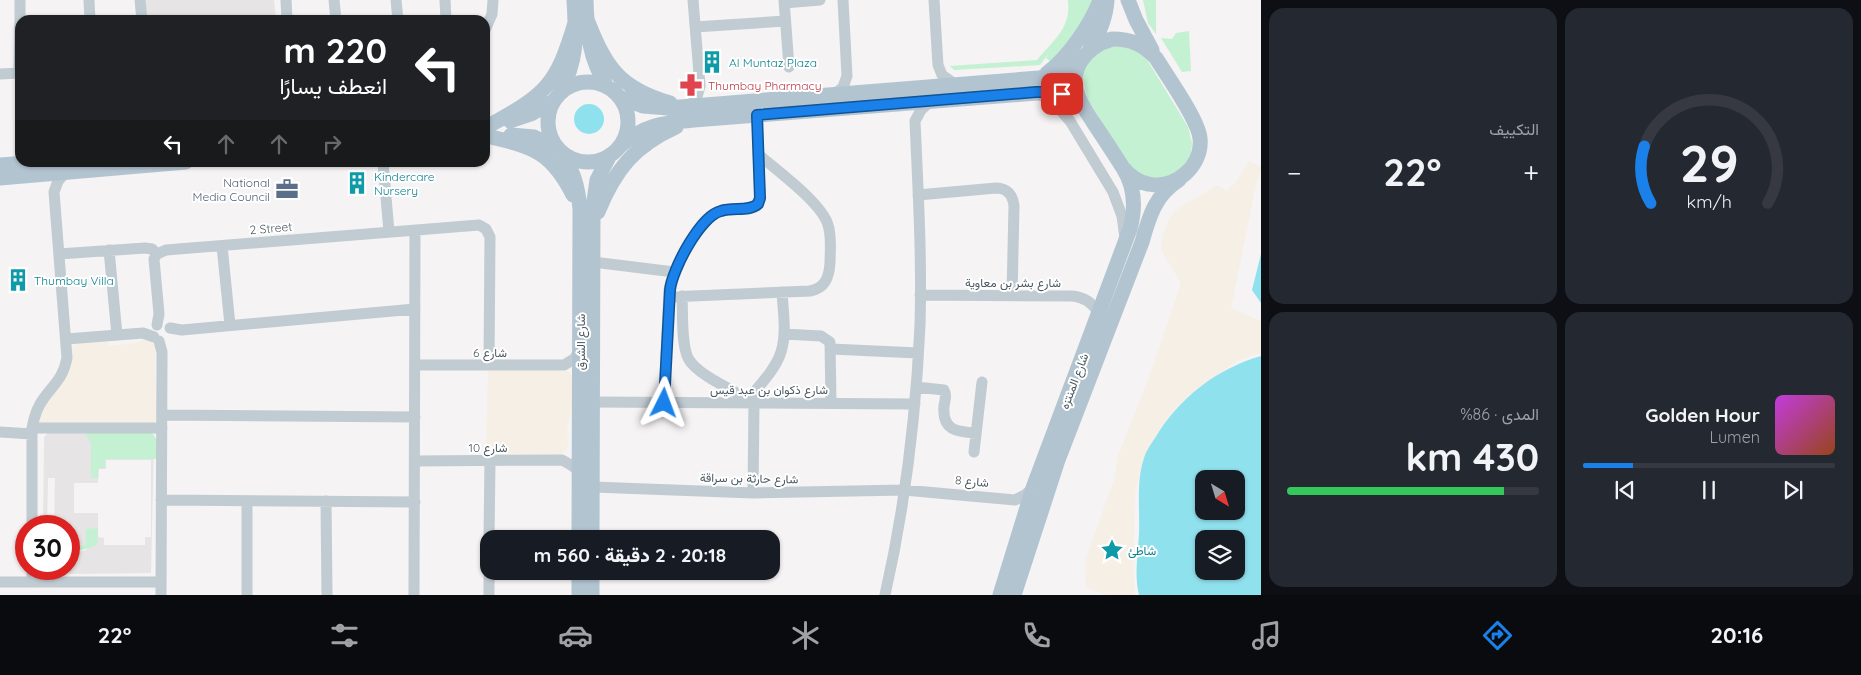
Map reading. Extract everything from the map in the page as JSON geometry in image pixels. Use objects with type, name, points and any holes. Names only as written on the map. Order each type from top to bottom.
[{"type":"main road","points":[[574,0],[587,32],[592,54],[607,87],[619,97],[631,103],[649,107],[757,115],[897,104],[956,85],[1038,85],[1049,92],[1062,94],[1084,107]]},
{"type":"main road","points":[[558,149],[551,139],[548,120],[557,96],[572,66],[586,0]]},
{"type":"main road","points":[[1038,85],[1086,28],[1100,0]]},
{"type":"main road","points":[[1107,0],[1104,20],[1078,67],[1076,83],[1079,98],[1123,168],[1138,181],[1159,185],[1179,180],[1188,173],[1196,162],[1200,149],[1199,131],[1156,58],[1128,0]]},
{"type":"main road","points":[[581,20],[603,56],[621,78],[644,94],[688,111]]},
{"type":"main road","points":[[490,130],[528,104],[551,81],[581,20]]},
{"type":"main road","points":[[490,131],[522,135],[546,141],[569,157],[584,161],[601,160],[643,129],[688,111],[715,105],[875,92],[927,95],[1038,85],[1062,72],[1100,42],[1112,39],[1125,39],[1137,42],[1148,49],[1156,58]]},
{"type":"main road","points":[[490,130],[532,114],[569,86],[588,82],[607,87]]},
{"type":"main road","points":[[614,151],[624,138],[627,128],[628,117],[625,106],[619,97]]},
{"type":"main road","points":[[593,223],[611,181],[632,155],[688,111]]},
{"type":"main road","points":[[490,132],[528,147],[552,162],[568,184],[580,209]]},
{"type":"main road","name":"شارع الشرق","points":[[558,149],[570,167],[577,184],[580,209],[579,530]]},
{"type":"main road","name":"شارع الشرق","points":[[592,530],[593,208],[596,187],[603,167],[614,151]]},
{"type":"main road","points":[[0,165],[15,167]]},
{"type":"main road","points":[[20,167],[66,172],[121,167]]},
{"type":"main road","name":"شارع المنتزه","points":[[1014,595],[1040,491],[1070,392],[1126,242],[1133,216],[1134,204],[1130,178],[1123,168]]},
{"type":"main road","points":[[0,178],[39,169]]},
{"type":"main road","name":"شارع المنتزه","points":[[1000,595],[1040,491],[1142,242],[1152,210],[1162,192],[1179,180]]},
{"type":"main road","points":[[580,442],[585,439],[590,441],[593,458]]},
{"type":"main road","points":[[579,580],[579,595]]},
{"type":"main road","points":[[592,580],[592,595]]},
{"type":"street","points":[[20,0],[20,15]]},
{"type":"street","points":[[89,0],[90,15]]},
{"type":"street","points":[[140,0],[142,15]]},
{"type":"street","points":[[286,0],[287,15]]},
{"type":"street","points":[[334,0],[336,15]]},
{"type":"street","points":[[396,0],[398,15]]},
{"type":"street","points":[[445,0],[446,15]]},
{"type":"street","points":[[490,19],[493,0]]},
{"type":"street","points":[[688,111],[697,98],[700,86],[693,0]]},
{"type":"street","points":[[789,67],[784,2],[820,0]]},
{"type":"street","points":[[834,95],[839,92],[846,82],[848,70],[843,0]]},
{"type":"street","points":[[934,0],[938,64],[942,75],[956,85]]},
{"type":"street","points":[[695,27],[785,21]]},
{"type":"street","points":[[885,595],[904,490],[915,404],[920,295],[915,121],[938,64]]},
{"type":"street","points":[[848,70],[855,83],[875,92]]},
{"type":"street","points":[[0,74],[15,73]]},
{"type":"street","points":[[1038,85],[1064,112],[1107,181],[1122,216],[1126,242]]},
{"type":"street","points":[[700,86],[706,97],[715,105]]},
{"type":"street","points":[[897,104],[907,111],[915,121]]},
{"type":"street","points":[[664,403],[669,297],[674,272],[706,220],[720,211],[750,208],[758,204],[760,198],[757,115]]},
{"type":"street","points":[[669,297],[810,291],[821,287],[825,283],[830,271],[829,226],[822,211],[758,154]]},
{"type":"street","points":[[384,167],[389,232]]},
{"type":"street","points":[[39,169],[54,192]]},
{"type":"street","points":[[32,515],[32,431],[38,408],[44,398],[57,384],[66,367],[67,358],[54,192],[58,181],[66,172]]},
{"type":"street","points":[[918,195],[996,188],[1005,189],[1009,192],[1014,206],[1012,295]]},
{"type":"street","name":"2 Street","points":[[59,254],[145,248],[152,249],[157,254],[162,251],[474,225],[486,229],[490,241],[490,365]]},
{"type":"street","points":[[414,595],[415,230]]},
{"type":"street","points":[[222,246],[230,325]]},
{"type":"street","points":[[109,250],[117,335]]},
{"type":"street","points":[[157,254],[154,259],[162,332],[161,595]]},
{"type":"street","points":[[593,262],[674,272]]},
{"type":"street","points":[[753,493],[749,402],[779,358],[784,334],[782,292]]},
{"type":"street","name":"شارع بشر بن معاوية","points":[[920,295],[1079,297],[1091,303],[1099,314]]},
{"type":"street","points":[[682,296],[685,345],[691,363],[749,402]]},
{"type":"street","points":[[66,339],[415,309]]},
{"type":"street","points":[[784,334],[825,337],[830,342],[831,403]]},
{"type":"street","points":[[831,349],[918,353]]},
{"type":"street","points":[[580,350],[574,359],[564,365],[580,379]]},
{"type":"street","name":"شارع 6","points":[[415,365],[564,365]]},
{"type":"street","points":[[974,452],[982,382]]},
{"type":"street","points":[[916,387],[944,390],[946,394],[944,416],[947,424],[957,432],[976,433]]},
{"type":"street","name":"شارع ذكوان بن عبد قيس","points":[[593,402],[915,404]]},
{"type":"street","points":[[162,415],[415,417]]},
{"type":"street","points":[[0,432],[162,428]]},
{"type":"street","points":[[580,442],[572,453],[562,460],[580,472]]},
{"type":"street","points":[[490,460],[490,530]]},
{"type":"street","name":"شارع 10","points":[[415,461],[562,460]]},
{"type":"street","name":"شارع حارثة بن سراقة","points":[[593,487],[753,493],[904,490]]},
{"type":"street","name":"شارع 8","points":[[904,490],[1015,500],[1040,491]]},
{"type":"street","points":[[161,500],[415,502]]},
{"type":"street","points":[[246,595],[247,500]]},
{"type":"street","points":[[326,501],[327,595]]},
{"type":"street","points":[[489,580],[489,595]]},
{"type":"street","points":[[0,582],[161,582]]},
{"type":"shaded area","points":[[145,0],[274,0],[276,15],[146,15]]},
{"type":"shaded area","points":[[50,429],[154,438],[151,573],[80,574],[80,551],[86,550],[86,542],[83,547],[80,547],[80,515],[54,515],[55,478],[48,478],[47,515],[43,515],[44,438]],"holes":[[[106,460],[151,460],[151,537],[145,537],[145,545],[104,545],[104,538],[98,537],[98,513],[74,513],[74,483],[98,483],[99,469],[106,469]]]},
{"type":"green space","points":[[1068,0],[1092,0],[1074,33],[1051,62],[1046,58],[1049,53],[1040,65],[954,70],[950,66],[1037,60],[1064,26],[1067,19]]},
{"type":"green space","points":[[1143,0],[1156,0],[1156,34],[1148,23]]},
{"type":"green space","points":[[1189,31],[1191,71],[1182,72],[1161,38],[1172,39],[1176,33]]},
{"type":"green space","points":[[1112,46],[1135,49],[1146,58],[1188,127],[1192,143],[1191,155],[1179,172],[1158,180],[1134,173],[1087,98],[1083,80],[1085,66],[1090,58]]},
{"type":"green space","points":[[83,429],[151,431],[157,440],[157,459],[105,459],[105,468],[98,468],[98,478],[91,478],[91,443]]},
{"type":"green space","points":[[98,528],[97,545],[80,550],[80,546],[83,546],[86,542],[86,529]]},
{"type":"sand","points":[[1249,161],[1261,167],[1261,172],[1257,180],[1231,308],[1261,321],[1261,353],[1239,360],[1194,391],[1175,409],[1144,456],[1135,495],[1133,568],[1135,595],[1107,595],[1086,588],[1085,561],[1115,477],[1117,459],[1151,372],[1181,283],[1161,250],[1168,223],[1179,208],[1217,185],[1226,191],[1236,182]]},
{"type":"sand","points":[[143,338],[150,340],[155,347],[156,421],[150,425],[37,424],[71,349],[77,344],[106,342],[110,346],[140,342]]},
{"type":"sand","points":[[488,370],[568,371],[574,377],[573,401],[567,429],[568,447],[561,455],[486,455]]},
{"type":"water","points":[[589,104],[595,105],[603,113],[603,125],[595,133],[589,134],[583,133],[575,125],[574,119],[575,113],[583,105]]},
{"type":"water","points":[[1261,254],[1261,303],[1252,290]]},
{"type":"water","points":[[1261,356],[1261,595],[1139,595],[1137,572],[1139,486],[1146,453],[1175,410],[1200,387],[1229,369]]},
{"type":"place","name":"Al Muntaz Plaza","points":[[712,62]]},
{"type":"place","name":"Thumbay Pharmacy","points":[[691,85]]},
{"type":"place","name":"Kindercare Nursery","points":[[357,183]]},
{"type":"place","name":"National Media Council","points":[[287,189]]},
{"type":"place","name":"Thumbay Villa","points":[[18,280]]},
{"type":"place","name":"شاطئ","points":[[1112,550]]},
{"type":"route","points":[[664,403],[672,278],[700,226],[712,214],[728,209],[750,208],[756,206],[760,201],[757,115],[1036,92],[1062,94]]}]
